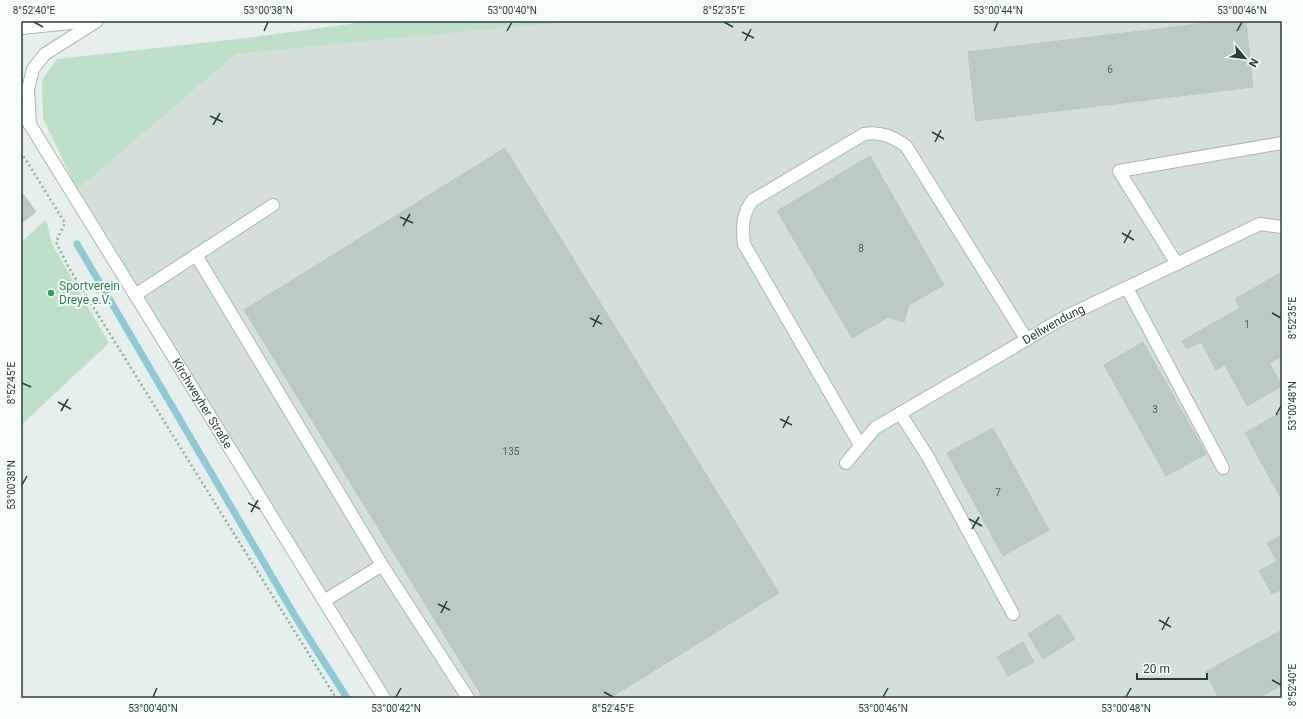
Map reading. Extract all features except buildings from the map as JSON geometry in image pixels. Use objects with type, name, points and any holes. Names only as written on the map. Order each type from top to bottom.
[{"type":"street","points":[[21,28],[91,21]]},
{"type":"street","points":[[30,125],[28,89],[33,69],[45,54],[96,21]]},
{"type":"street","name":"Kirchweyher Straße","points":[[21,110],[384,698]]},
{"type":"street","points":[[860,445],[744,244],[742,223],[748,205],[753,200],[864,134],[879,133],[894,138],[906,146],[1027,340]]},
{"type":"street","points":[[1177,264],[1119,170],[1282,143]]},
{"type":"street","points":[[135,295],[273,205]]},
{"type":"street","name":"Dellwendung","points":[[846,463],[875,428],[1065,318],[1260,224],[1282,227]]},
{"type":"street","points":[[196,255],[382,565],[468,698]]},
{"type":"street","points":[[1127,288],[1223,468]]},
{"type":"street","points":[[900,413],[928,457],[1013,614]]},
{"type":"street","points":[[324,601],[382,565]]},
{"type":"path","points":[[21,152],[66,223],[56,242],[69,268],[336,698]]},
{"type":"shaded area","points":[[569,21],[1282,21],[1282,698],[391,698],[77,190],[236,54]]},
{"type":"green space","points":[[372,21],[574,21],[236,54],[77,190],[43,118],[42,80],[57,59],[247,38]]},
{"type":"green space","name":"Sportverein Dreye e.V.","points":[[46,219],[52,244],[109,343],[21,425],[21,243]]},
{"type":"waterway","points":[[77,244],[298,621],[347,698]]},
{"type":"place","name":"Sportverein Dreye e.V.","points":[[51,293]]}]
